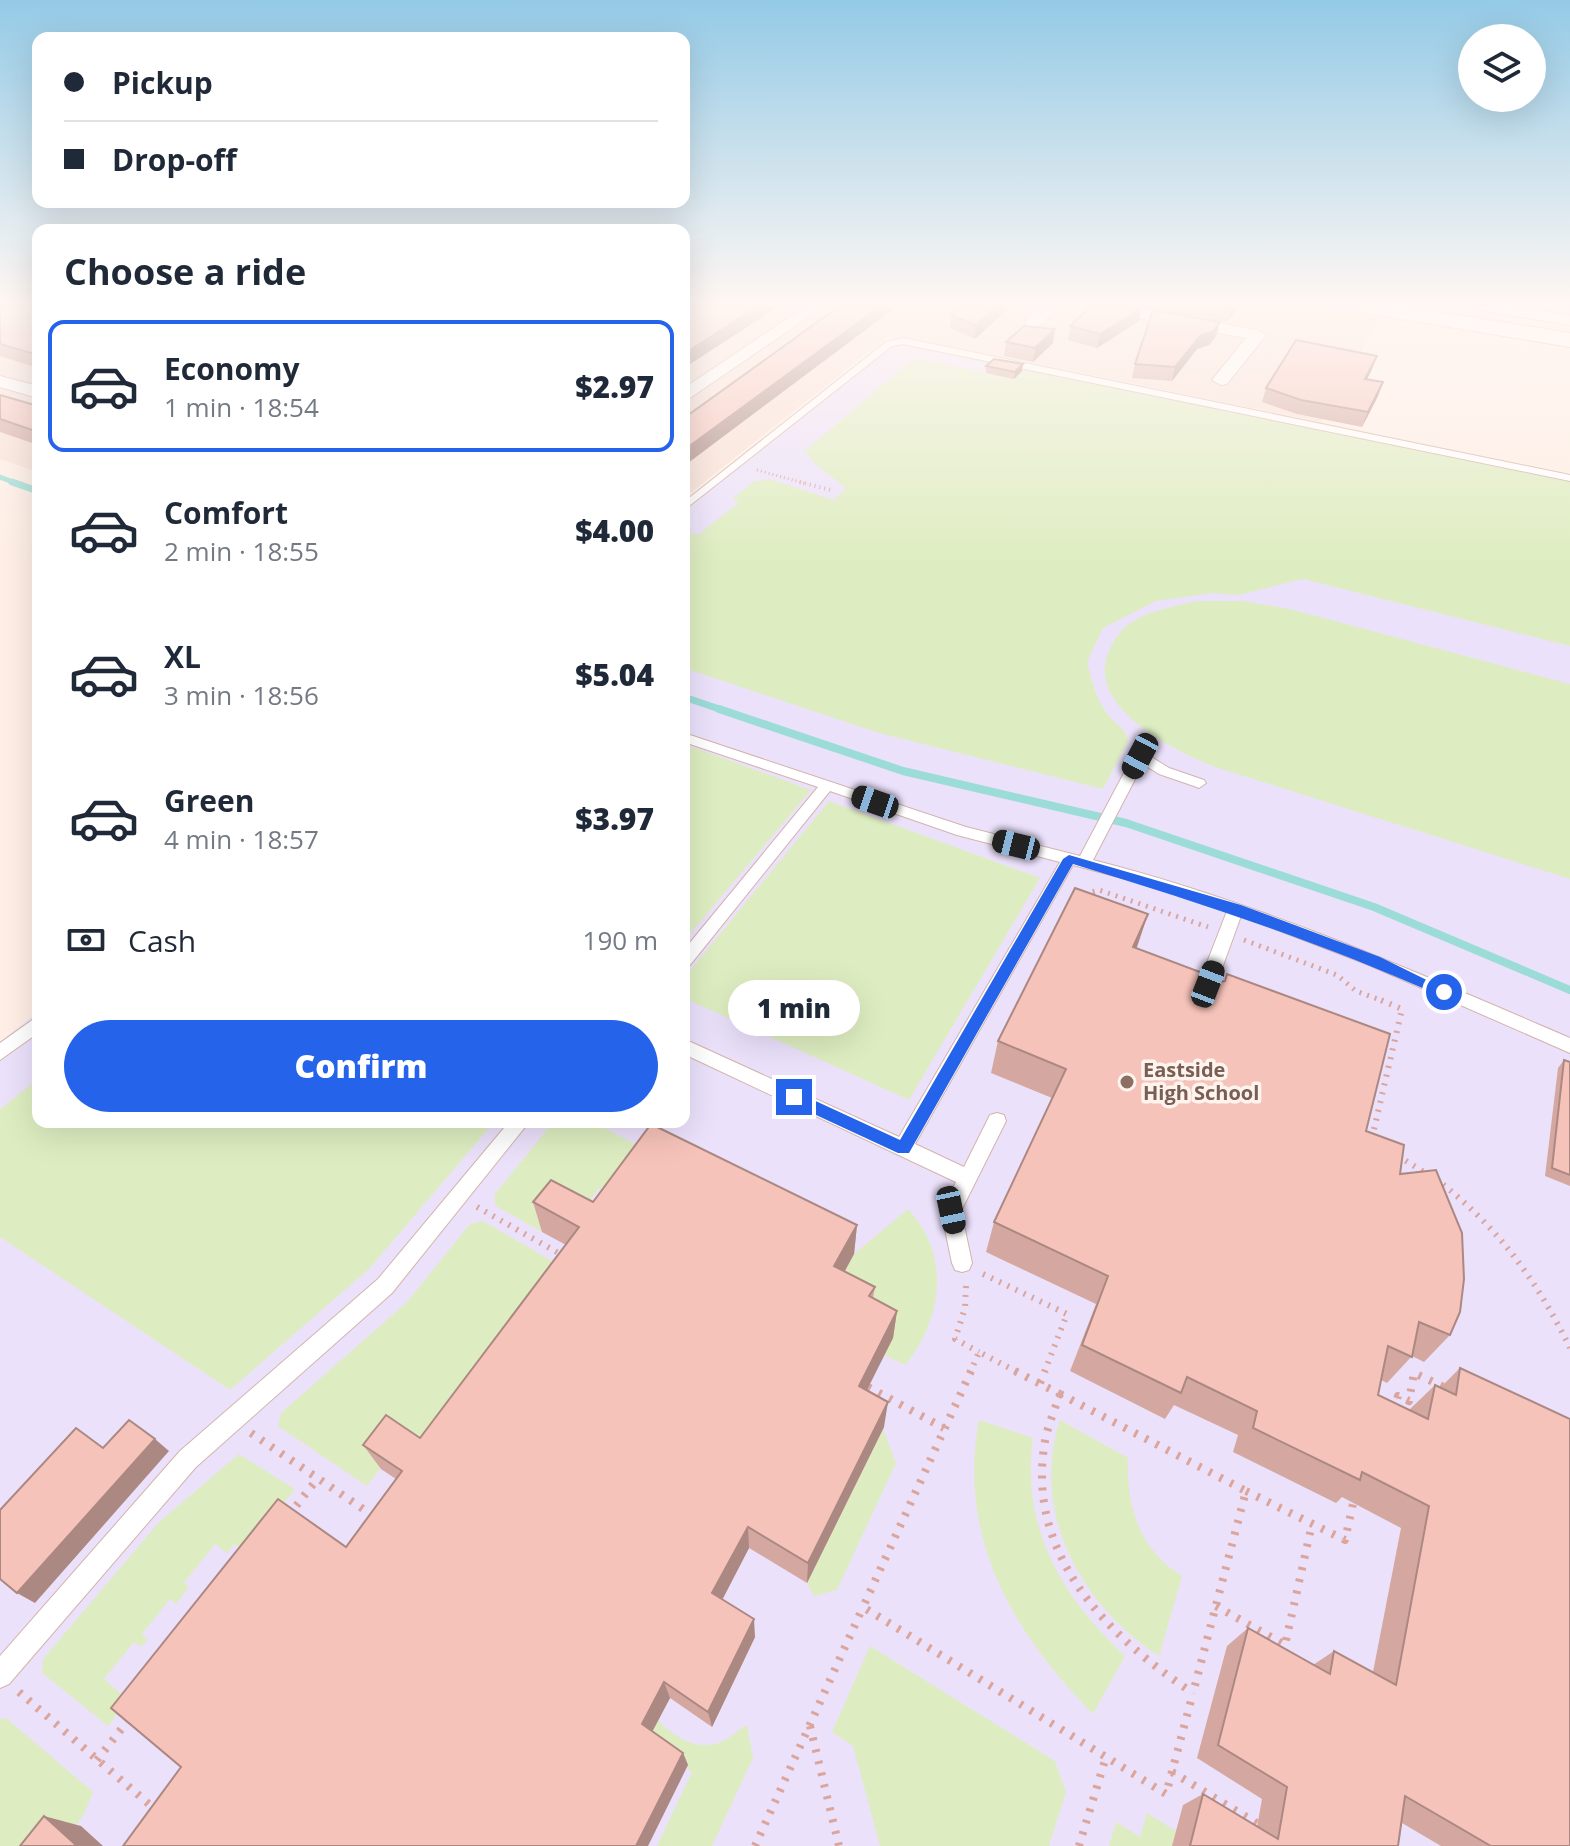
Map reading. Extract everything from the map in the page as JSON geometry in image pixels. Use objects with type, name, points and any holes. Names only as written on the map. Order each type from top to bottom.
[{"type":"lane","points":[[690,502],[830,391]]},
{"type":"lane","points":[[1147,391],[1570,478]]},
{"type":"lane","points":[[690,739],[962,831],[1236,908],[1375,961],[1570,1046]]},
{"type":"lane","points":[[903,1148],[1140,756],[1164,771],[1199,783]]},
{"type":"lane","points":[[690,954],[827,786]]},
{"type":"lane","points":[[1198,1008],[1236,908]]},
{"type":"lane","points":[[0,1053],[32,1028]]},
{"type":"lane","points":[[690,1049],[968,1178]]},
{"type":"lane","points":[[962,1263],[951,1210],[997,1121]]},
{"type":"lane","points":[[5,1680],[188,1459],[385,1286],[515,1128]]},
{"type":"path","points":[[766,464],[756,470],[831,490]]},
{"type":"path","points":[[1084,895],[1099,890],[1227,934],[1337,975],[1356,991],[1402,1009],[1371,1141],[1383,1148]]},
{"type":"path","points":[[1395,1154],[1448,1188],[1490,1225],[1523,1261],[1540,1287],[1570,1348]]},
{"type":"path","points":[[458,1197],[576,1262]]},
{"type":"path","points":[[1040,1383],[1067,1314],[962,1263],[965,1308],[955,1339],[1246,1491],[1345,1540],[1355,1495]]},
{"type":"path","points":[[755,1846],[979,1352]]},
{"type":"path","points":[[1384,1410],[1393,1414],[1398,1396],[1409,1401],[1414,1373],[1457,1393]]},
{"type":"path","points":[[868,1387],[944,1428]]},
{"type":"path","points":[[1060,1393],[1049,1419],[1041,1464],[1044,1515],[1055,1550],[1097,1617],[1159,1673],[1193,1693]]},
{"type":"path","points":[[232,1420],[380,1521]]},
{"type":"path","points":[[279,1527],[318,1478]]},
{"type":"path","points":[[863,1607],[1166,1794],[1246,1491]]},
{"type":"path","points":[[1216,1606],[1285,1645],[1312,1524]]},
{"type":"path","points":[[5,1680],[165,1818]]},
{"type":"path","points":[[97,1760],[135,1711]]},
{"type":"path","points":[[810,1725],[839,1846]]},
{"type":"path","points":[[1079,1846],[1106,1757]]},
{"type":"path","points":[[1172,1772],[1258,1824]]},
{"type":"shaded area","points":[[0,391],[32,391],[32,470],[0,459]]},
{"type":"shaded area","points":[[690,391],[819,391],[690,493]]},
{"type":"shaded area","name":"Eastside High School","points":[[825,391],[1161,391],[1570,474],[1570,1846],[0,1846],[0,1042],[32,1017],[32,1128],[690,1128],[690,497]]},
{"type":"shaded area","points":[[1170,391],[1339,391],[1321,422]]},
{"type":"green space","points":[[875,391],[1133,391],[1570,481],[1570,646],[1303,579],[1238,595],[1213,593],[1156,601],[1103,628],[1087,662],[1101,703],[1128,741],[1103,789],[879,733],[690,670],[690,533],[698,535],[739,502],[732,499],[753,482],[769,479],[834,500],[846,488],[816,465],[805,451]]},
{"type":"green space","points":[[1197,601],[1243,601],[1290,609],[1570,684],[1570,879],[1215,767],[1178,750],[1138,724],[1121,708],[1109,690],[1105,671],[1109,651],[1121,631],[1139,618]]},
{"type":"green space","points":[[690,746],[811,790],[690,934]]},
{"type":"green space","points":[[829,801],[1040,878],[909,1100],[690,1001],[690,971]]},
{"type":"green space","points":[[32,1084],[32,1128],[489,1128],[369,1269],[230,1390],[0,1237],[0,1109]]},
{"type":"green space","points":[[548,1128],[604,1128],[656,1155],[623,1199],[599,1188],[585,1207],[559,1210],[542,1232],[496,1206],[494,1195]]},
{"type":"green space","points":[[908,1209],[931,1246],[937,1287],[928,1328],[905,1365],[884,1355],[832,1294],[854,1254]]},
{"type":"green space","points":[[483,1221],[566,1269],[435,1462],[402,1440],[367,1486],[278,1426],[281,1413],[407,1302],[470,1224]]},
{"type":"green space","points":[[979,1420],[1033,1438],[1033,1502],[1050,1558],[1082,1609],[1125,1656],[1093,1714],[1038,1650],[998,1581],[984,1544],[976,1504],[974,1463]]},
{"type":"green space","points":[[1060,1420],[1128,1458],[1130,1493],[1138,1525],[1155,1553],[1182,1576],[1159,1656],[1106,1611],[1069,1554],[1058,1522],[1052,1489],[1052,1455]]},
{"type":"green space","points":[[883,1429],[896,1463],[837,1590],[814,1596],[807,1583]]},
{"type":"green space","points":[[239,1454],[295,1489],[252,1544],[240,1548],[234,1544],[227,1553],[215,1544],[184,1583],[189,1587],[176,1604],[170,1599],[142,1634],[148,1639],[141,1647],[134,1642],[104,1679],[128,1700],[108,1726],[42,1673],[43,1659],[159,1522]]},
{"type":"green space","points":[[870,1646],[1055,1761],[1066,1792],[1049,1846],[880,1846],[853,1746],[832,1732]]},
{"type":"green space","points":[[6,1718],[93,1792],[83,1816],[60,1846],[0,1846],[0,1719]]},
{"type":"green space","points":[[658,1720],[681,1738],[699,1745],[718,1743],[747,1725],[753,1758],[712,1846],[657,1846],[692,1772],[649,1738]]},
{"type":"green space","points":[[1147,1813],[1176,1831],[1172,1846],[1109,1846],[1116,1822],[1140,1837]]},
{"type":"building","points":[[721,391],[764,391],[690,446],[690,414]]},
{"type":"building","points":[[1275,391],[1378,391],[1368,412],[1301,400]]},
{"type":"building","points":[[0,395],[32,404],[32,430],[0,419]]},
{"type":"building","points":[[1075,888],[1148,914],[1133,947],[1200,972],[1205,984],[1225,981],[1227,974],[1390,1034],[1366,1131],[1404,1145],[1400,1174],[1436,1170],[1462,1233],[1464,1279],[1460,1312],[1450,1335],[1419,1322],[1412,1357],[1388,1346],[1378,1395],[1428,1419],[1435,1385],[1456,1395],[1460,1368],[1570,1419],[1570,1846],[1491,1846],[1405,1796],[1398,1846],[1190,1846],[1203,1794],[1278,1839],[1287,1787],[1218,1745],[1248,1628],[1330,1674],[1334,1651],[1396,1685],[1429,1506],[1362,1472],[1360,1480],[1253,1428],[1257,1411],[1187,1377],[1181,1393],[1082,1345],[1108,1276],[994,1222],[1066,1069],[998,1041]]},
{"type":"building","points":[[1564,1060],[1570,1062],[1570,1175],[1552,1168]]},
{"type":"building","points":[[648,1128],[659,1128],[857,1225],[834,1266],[875,1287],[869,1296],[897,1311],[859,1386],[888,1402],[808,1563],[748,1527],[712,1593],[754,1619],[708,1712],[664,1682],[642,1724],[683,1753],[636,1846],[123,1846],[181,1767],[111,1708],[278,1499],[346,1547],[402,1471],[363,1445],[386,1415],[420,1438],[579,1227],[533,1202],[551,1180],[593,1202]]},
{"type":"building","points":[[129,1420],[155,1439],[17,1593],[0,1579],[0,1510],[76,1428],[103,1448]]},
{"type":"building","points":[[44,1816],[77,1846],[20,1846]]},
{"type":"waterway","points":[[0,477],[18,484]]},
{"type":"waterway","points":[[12,482],[32,489]]},
{"type":"waterway","points":[[690,699],[725,711]]},
{"type":"waterway","points":[[719,709],[903,771],[1126,823],[1374,907],[1570,990]]},
{"type":"place","name":"Eastside High School","points":[[1127,1082]]},
{"type":"route","points":[[794,1097],[903,1148],[1069,859],[1144,878],[1236,908],[1375,961],[1444,992]]}]
